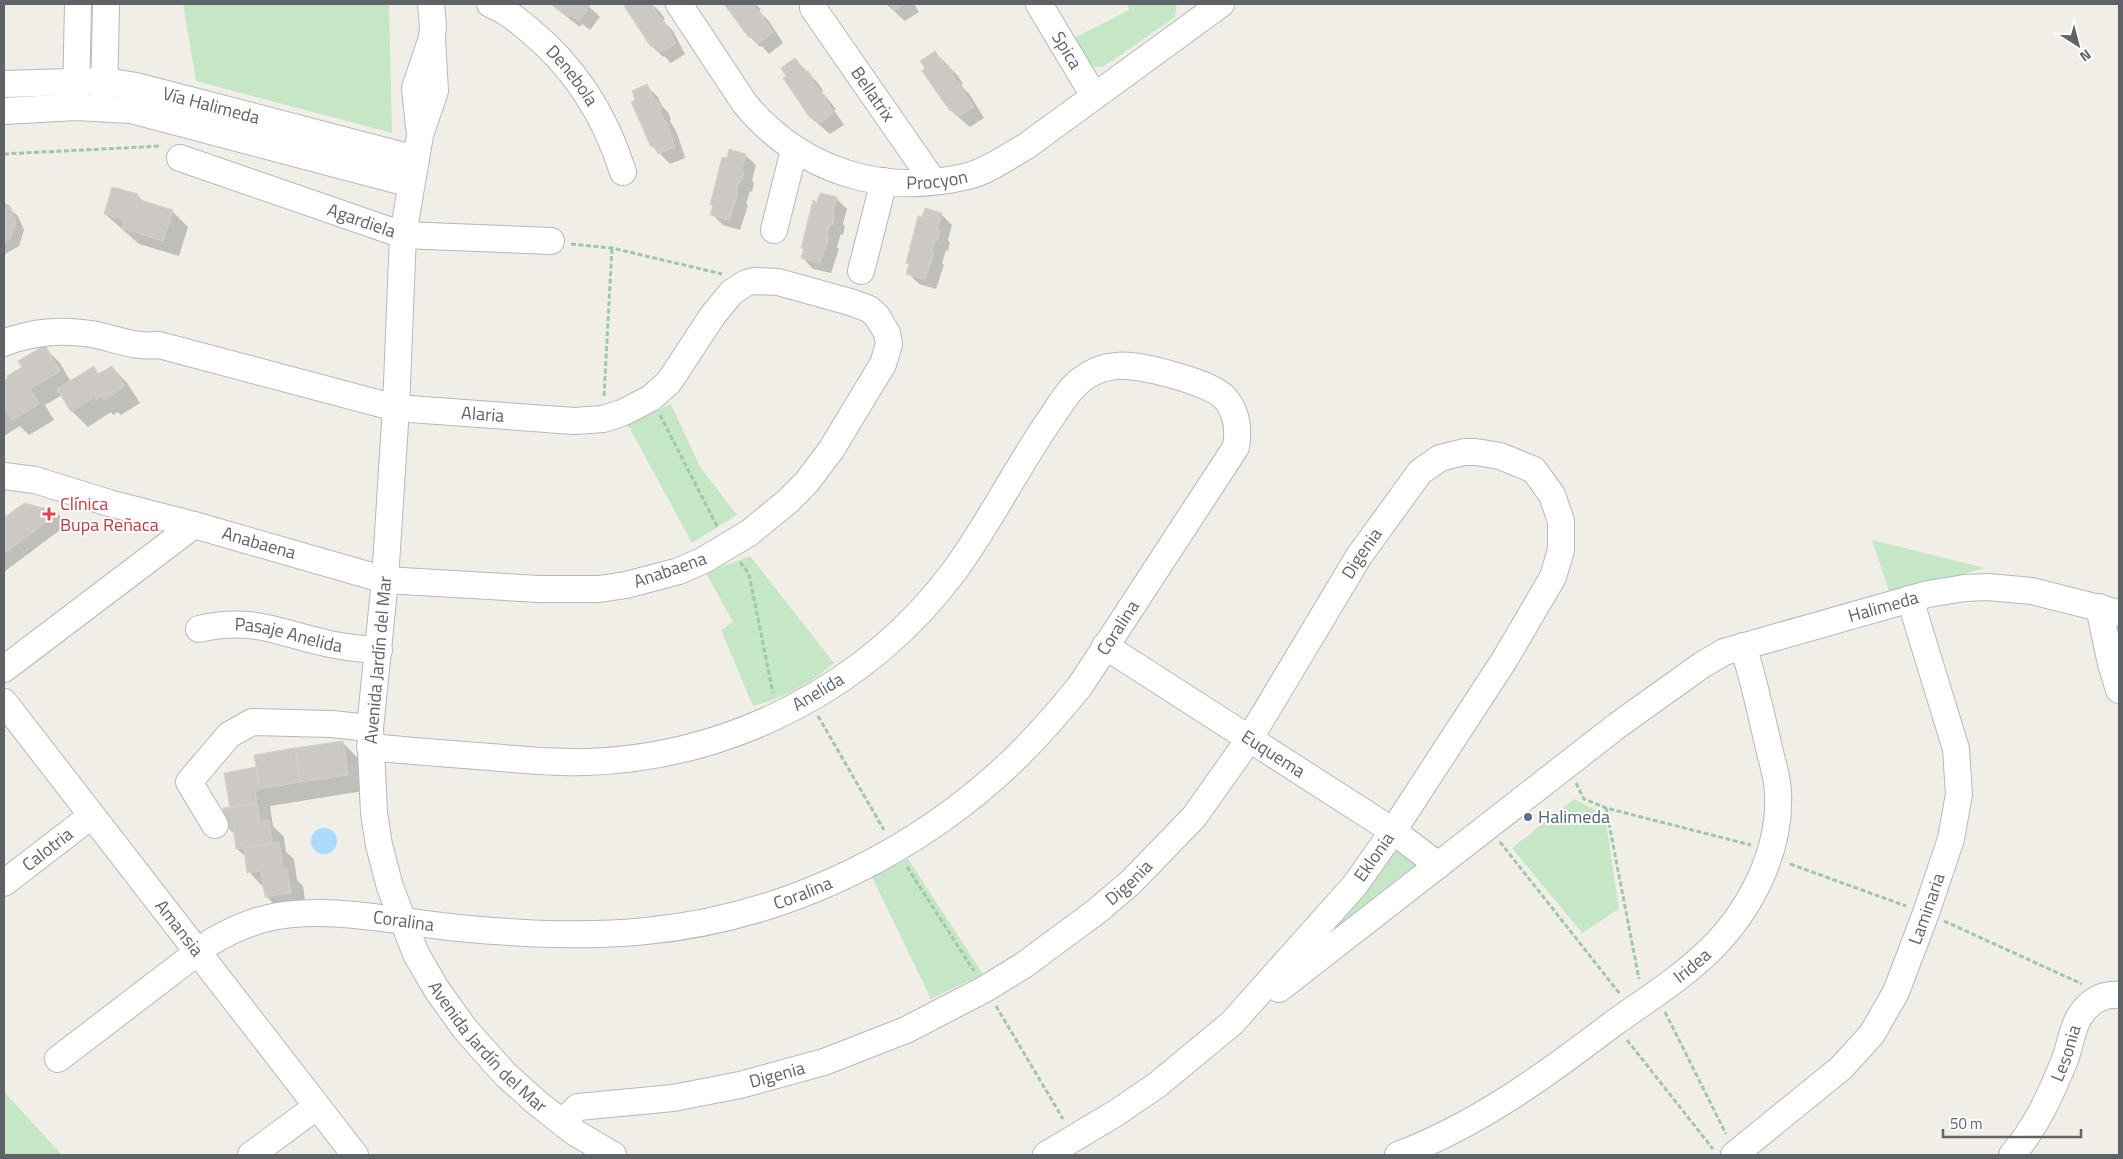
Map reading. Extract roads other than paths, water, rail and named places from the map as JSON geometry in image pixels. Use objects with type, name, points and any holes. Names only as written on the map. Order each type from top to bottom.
[{"type":"street","points":[[76,107],[78,4]]},
{"type":"street","points":[[104,108],[106,4]]},
{"type":"street","name":"Avenida Jardín del Mar","points":[[431,4],[434,26],[432,38],[435,91],[415,159],[403,235],[396,408],[385,580],[370,738],[374,813],[379,846],[390,887],[416,954],[465,1029],[505,1074],[562,1122],[585,1149],[613,1155]]},
{"type":"street","name":"Denebola","points":[[490,4],[513,16],[544,42],[574,76],[607,127],[623,172]]},
{"type":"street","name":"Procyon","points":[[679,4],[745,104],[769,130],[794,150],[837,171],[900,183],[968,176],[992,166],[1025,147],[1209,8]]},
{"type":"street","name":"Spica","points":[[1039,4],[1094,96]]},
{"type":"street","name":"Bellatrix","points":[[813,8],[934,181]]},
{"type":"street","name":"Vía Halimeda","points":[[4,84],[105,81],[136,86],[415,159]]},
{"type":"street","name":"Vía Halimeda","points":[[4,111],[76,107],[131,110],[415,159]]},
{"type":"street","points":[[774,230],[794,150]]},
{"type":"street","name":"Agardiela","points":[[180,158],[403,235],[551,241]]},
{"type":"street","points":[[861,271],[884,181]]},
{"type":"street","name":"Alaria","points":[[4,343],[26,336],[69,332],[90,334],[139,345],[159,345],[396,408],[574,421],[603,419],[637,407],[669,382],[713,315],[732,292],[739,286],[754,281]]},
{"type":"street","name":"Anabaena","points":[[4,476],[35,480],[109,503],[194,525],[385,580],[539,589],[599,590],[626,585],[679,571],[704,560],[728,547],[769,518],[806,483],[832,450],[883,364],[889,344],[883,324],[869,309],[778,282],[754,281]]},
{"type":"street","name":"Coralina","points":[[58,1059],[196,953],[228,932],[264,919],[282,916],[349,915],[468,929],[572,935],[638,932],[685,926],[749,911],[794,897],[829,883],[896,849],[964,803],[1026,748],[1080,686],[1236,447],[1238,436],[1234,413],[1229,403],[1216,390],[1174,376],[1125,365]]},
{"type":"street","name":"Anelida","points":[[215,825],[188,782],[229,735],[252,722],[331,724],[370,738],[560,762],[614,761],[676,751],[711,742],[745,730],[808,700],[836,683],[888,643],[934,596],[973,543],[1035,441],[1072,389],[1090,374],[1112,366],[1125,365]]},
{"type":"street","name":"Digenia","points":[[562,1122],[578,1107],[672,1098],[740,1085],[824,1062],[906,1030],[985,989],[1061,939],[1131,882],[1194,817],[1250,738],[1359,556],[1420,472],[1440,458],[1464,452],[1500,456],[1534,470]]},
{"type":"street","name":"Eklonia","points":[[1046,1155],[1116,1113],[1156,1085],[1232,1023],[1355,885],[1393,831],[1505,659],[1553,577],[1561,550],[1561,522],[1552,495],[1534,470]]},
{"type":"street","points":[[4,669],[194,525]]},
{"type":"street","name":"Halimeda","points":[[1232,1023],[1298,975],[1618,725],[1702,665],[1724,652],[1947,590],[1988,587],[2032,591],[2109,610]]},
{"type":"street","name":"Laminaria","points":[[1729,1155],[1841,1068],[1872,1034],[1896,992],[1926,914],[1956,817],[1959,771],[1951,728],[1910,599]]},
{"type":"street","points":[[2109,610],[2111,664],[2119,690]]},
{"type":"street","name":"Pasaje Anelida","points":[[199,629],[224,624],[249,624],[284,631],[323,643],[379,650]]},
{"type":"street","name":"Euquema","points":[[1105,646],[1393,831],[1438,865]]},
{"type":"street","name":"Iridea","points":[[1398,1155],[1432,1142],[1502,1104],[1562,1063],[1632,1021],[1656,994],[1685,972],[1726,933],[1751,896],[1768,856],[1774,835],[1778,792],[1753,676],[1743,646]]},
{"type":"street","name":"Amansia","points":[[4,702],[196,953],[354,1155]]},
{"type":"street","name":"Calotria","points":[[4,883],[91,816]]},
{"type":"street","name":"Lesonia","points":[[2012,1155],[2033,1128],[2047,1102],[2064,1061],[2079,1016],[2091,1003],[2114,995]]},
{"type":"street","points":[[251,1155],[316,1106]]},
{"type":"water","points":[[324,828],[333,832],[337,841],[333,850],[324,854],[315,850],[311,841],[315,832]]},
{"type":"place","name":"Clínica Bupa Reñaca","points":[[49,514]]},
{"type":"place","name":"Halimeda","points":[[1528,817]]}]
